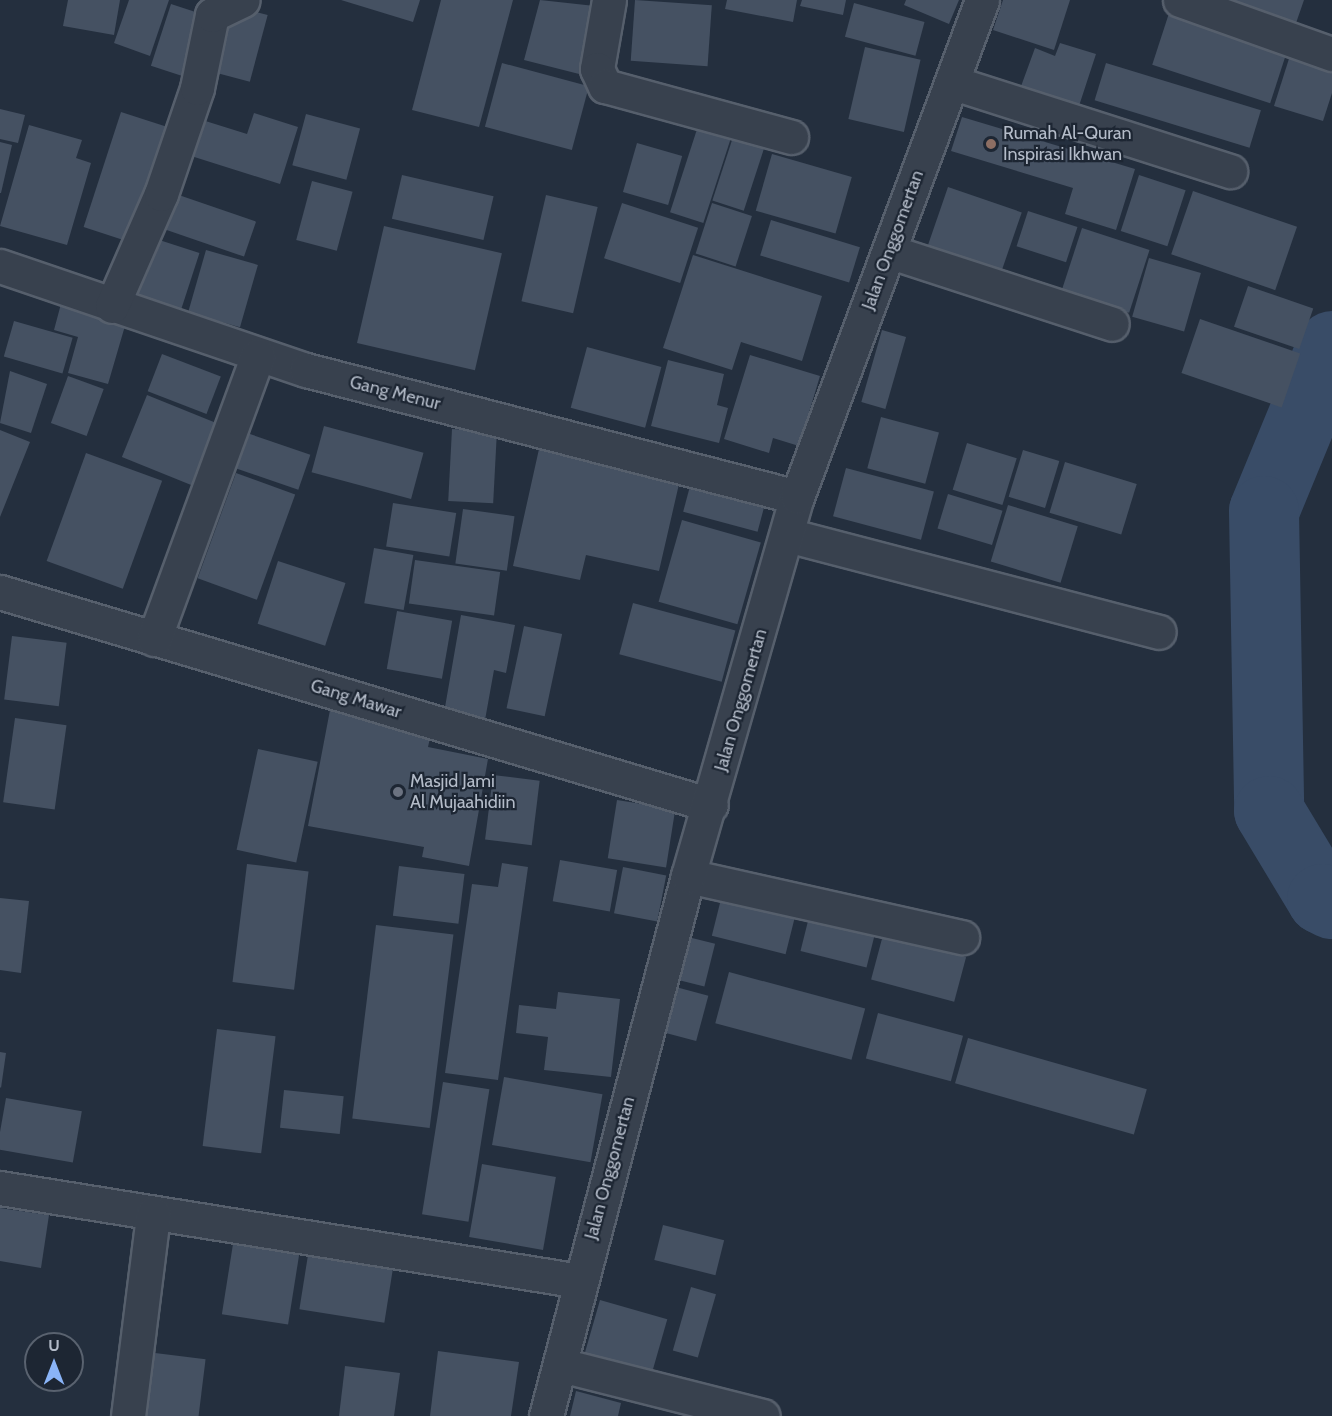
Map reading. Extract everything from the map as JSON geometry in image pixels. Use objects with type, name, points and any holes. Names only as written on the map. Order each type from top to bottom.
[{"type":"street","points":[[112,306],[161,194],[197,88],[212,15],[243,0]]},
{"type":"street","points":[[609,0],[597,69],[605,86],[791,137]]},
{"type":"street","name":"Jalan Onggomertan","points":[[546,1416],[688,876],[711,805],[797,497],[954,83],[982,0]]},
{"type":"street","points":[[1180,0],[1332,54]]},
{"type":"street","points":[[954,83],[1230,171]]},
{"type":"street","points":[[891,252],[1112,324]]},
{"type":"street","name":"Gang Menur","points":[[0,266],[258,355],[797,497]]},
{"type":"street","points":[[154,639],[258,355]]},
{"type":"street","points":[[787,535],[1159,632]]},
{"type":"street","name":"Gang Mawar","points":[[0,592],[711,805]]},
{"type":"street","points":[[688,876],[962,937]]},
{"type":"street","points":[[0,1188],[580,1281]]},
{"type":"street","points":[[128,1416],[153,1214]]},
{"type":"street","points":[[561,1365],[764,1416]]},
{"type":"building","points":[[68,0],[120,0],[114,35],[63,26]]},
{"type":"building","points":[[129,0],[169,0],[150,56],[114,43]]},
{"type":"building","points":[[341,0],[420,0],[413,22]]},
{"type":"building","points":[[441,0],[513,0],[479,127],[412,110]]},
{"type":"building","points":[[540,0],[604,7],[587,76],[524,60]]},
{"type":"building","points":[[635,0],[712,5],[708,66],[631,61]]},
{"type":"building","points":[[727,0],[797,0],[793,22],[725,9]]},
{"type":"building","points":[[802,0],[846,0],[843,15],[800,6]]},
{"type":"building","points":[[906,0],[959,0],[949,24],[904,5]]},
{"type":"building","points":[[1003,0],[1070,0],[1054,50],[993,30]]},
{"type":"building","points":[[1221,0],[1304,0],[1295,26]]},
{"type":"building","points":[[854,3],[925,22],[915,56],[845,37]]},
{"type":"building","points":[[171,4],[210,17],[190,78],[151,66]]},
{"type":"building","points":[[1172,4],[1290,42],[1270,103],[1152,65]]},
{"type":"building","points":[[230,5],[268,15],[250,82],[212,72]]},
{"type":"building","points":[[1060,43],[1096,54],[1078,109],[1020,89],[1035,48],[1055,56]]},
{"type":"building","points":[[1293,46],[1332,59],[1332,93],[1323,121],[1274,106]]},
{"type":"building","points":[[865,47],[921,60],[904,132],[848,119]]},
{"type":"building","points":[[502,63],[589,86],[572,150],[485,127]]},
{"type":"building","points":[[1106,63],[1261,110],[1250,148],[1095,100]]},
{"type":"building","points":[[0,109],[25,115],[18,143],[0,139]]},
{"type":"building","points":[[121,112],[175,130],[138,245],[84,227]]},
{"type":"building","points":[[254,113],[298,127],[280,184],[188,155],[199,119],[247,134]]},
{"type":"building","points":[[306,114],[360,128],[346,180],[292,165]]},
{"type":"building","points":[[962,117],[1135,169],[1116,230],[1065,214],[1073,188],[951,151]]},
{"type":"building","points":[[700,120],[733,131],[703,223],[670,212]]},
{"type":"building","points":[[29,125],[82,140],[76,158],[91,163],[67,245],[0,226]]},
{"type":"building","points":[[734,134],[765,144],[744,211],[712,201]]},
{"type":"building","points":[[0,142],[12,145],[1,193],[0,193]]},
{"type":"building","points":[[637,143],[682,156],[668,205],[623,192]]},
{"type":"building","points":[[772,154],[852,177],[836,234],[756,211]]},
{"type":"building","points":[[402,175],[494,196],[483,240],[392,219]]},
{"type":"building","points":[[1139,175],[1186,190],[1167,246],[1121,231]]},
{"type":"building","points":[[312,181],[353,192],[337,251],[296,240]]},
{"type":"building","points":[[948,187],[1022,212],[1001,272],[927,247]]},
{"type":"building","points":[[1193,191],[1297,227],[1275,290],[1171,254]]},
{"type":"building","points":[[170,192],[256,222],[244,257],[158,227]]},
{"type":"building","points":[[546,195],[598,207],[573,313],[521,301]]},
{"type":"building","points":[[622,203],[698,228],[680,283],[604,258]]},
{"type":"building","points":[[712,203],[752,216],[736,266],[696,253]]},
{"type":"building","points":[[1028,211],[1077,227],[1066,262],[1017,246]]},
{"type":"building","points":[[771,220],[860,247],[849,283],[760,255]]},
{"type":"building","points":[[384,226],[502,253],[475,370],[357,343]]},
{"type":"building","points":[[1082,228],[1150,250],[1129,313],[1062,291]]},
{"type":"building","points":[[150,237],[199,253],[177,323],[127,307]]},
{"type":"building","points":[[206,250],[258,265],[240,327],[188,312]]},
{"type":"building","points":[[693,255],[822,296],[802,361],[741,342],[732,370],[663,348]]},
{"type":"building","points":[[1149,258],[1201,273],[1184,332],[1132,317]]},
{"type":"building","points":[[1248,286],[1313,308],[1299,349],[1234,327]]},
{"type":"building","points":[[62,300],[127,319],[108,384],[68,373],[78,337],[54,330]]},
{"type":"building","points":[[1200,319],[1300,354],[1282,407],[1181,373]]},
{"type":"building","points":[[14,321],[73,338],[62,373],[4,357]]},
{"type":"building","points":[[882,330],[906,337],[885,409],[861,402]]},
{"type":"building","points":[[587,347],[661,367],[645,428],[571,408]]},
{"type":"building","points":[[162,354],[221,377],[206,414],[148,391]]},
{"type":"building","points":[[750,355],[820,376],[799,446],[773,438],[769,453],[724,439]]},
{"type":"building","points":[[668,360],[724,374],[717,405],[728,408],[719,443],[651,426]]},
{"type":"building","points":[[10,371],[47,384],[31,433],[0,423]]},
{"type":"building","points":[[68,376],[104,389],[87,436],[51,423]]},
{"type":"building","points":[[147,395],[221,425],[196,487],[122,457]]},
{"type":"building","points":[[881,417],[939,433],[925,484],[867,468]]},
{"type":"building","points":[[324,426],[423,453],[411,499],[312,472]]},
{"type":"building","points":[[452,429],[497,431],[493,503],[448,501]]},
{"type":"building","points":[[0,430],[30,442],[0,517]]},
{"type":"building","points":[[247,433],[310,455],[298,490],[235,468]]},
{"type":"building","points":[[541,440],[682,471],[659,571],[586,555],[580,580],[513,566]]},
{"type":"building","points":[[967,443],[1017,458],[1002,505],[953,490]]},
{"type":"building","points":[[1023,450],[1059,461],[1045,508],[1009,497]]},
{"type":"building","points":[[86,453],[162,481],[123,589],[47,561]]},
{"type":"building","points":[[1065,462],[1137,484],[1121,535],[1050,513]]},
{"type":"building","points":[[846,468],[934,492],[921,540],[833,516]]},
{"type":"building","points":[[236,473],[295,495],[257,600],[198,578]]},
{"type":"building","points":[[693,475],[767,495],[758,532],[683,512]]},
{"type":"building","points":[[948,494],[1003,511],[992,545],[937,528]]},
{"type":"building","points":[[393,503],[456,513],[449,556],[386,546]]},
{"type":"building","points":[[1008,505],[1078,526],[1061,583],[991,561]]},
{"type":"building","points":[[463,509],[514,516],[507,571],[455,563]]},
{"type":"building","points":[[682,520],[761,543],[737,624],[659,602]]},
{"type":"building","points":[[374,548],[413,555],[404,610],[364,603]]},
{"type":"building","points":[[415,560],[500,572],[494,616],[409,604]]},
{"type":"building","points":[[278,561],[346,583],[325,646],[258,624]]},
{"type":"building","points":[[633,603],[735,630],[722,682],[619,654]]},
{"type":"building","points":[[397,611],[452,621],[442,679],[387,669]]},
{"type":"building","points":[[461,615],[515,625],[506,673],[494,670],[485,720],[444,713]]},
{"type":"building","points":[[524,626],[562,634],[545,716],[507,708]]},
{"type":"building","points":[[12,636],[67,643],[59,706],[4,700]]},
{"type":"building","name":"Masjid Jami Al Mujaahidiin","points":[[330,710],[432,729],[428,747],[488,759],[469,866],[422,857],[424,847],[308,826]]},
{"type":"building","points":[[15,718],[66,725],[55,809],[3,802]]},
{"type":"building","points":[[258,749],[318,762],[296,862],[237,850]]},
{"type":"building","points":[[493,775],[540,781],[532,845],[485,840]]},
{"type":"building","points":[[617,800],[675,809],[666,868],[608,858]]},
{"type":"building","points":[[560,860],[617,870],[610,911],[553,901]]},
{"type":"building","points":[[502,863],[528,867],[498,1080],[445,1073],[472,884],[498,887]]},
{"type":"building","points":[[247,864],[309,872],[294,990],[232,982]]},
{"type":"building","points":[[399,866],[465,874],[458,924],[393,916]]},
{"type":"building","points":[[623,867],[666,875],[657,922],[614,913]]},
{"type":"building","points":[[722,895],[796,913],[786,954],[712,936]]},
{"type":"building","points":[[0,898],[29,901],[21,973],[0,970]]},
{"type":"building","points":[[809,917],[875,933],[867,967],[801,951]]},
{"type":"building","points":[[376,925],[453,935],[430,1128],[352,1119]]},
{"type":"building","points":[[883,935],[966,957],[954,1002],[871,979]]},
{"type":"building","points":[[684,936],[715,944],[704,986],[673,979]]},
{"type":"building","points":[[729,972],[865,1008],[851,1060],[715,1023]]},
{"type":"building","points":[[661,983],[708,996],[696,1041],[649,1028]]},
{"type":"building","points":[[558,992],[620,999],[611,1077],[544,1070],[548,1037],[516,1033],[519,1005],[556,1009]]},
{"type":"building","points":[[878,1013],[963,1036],[951,1081],[866,1058]]},
{"type":"building","points":[[217,1029],[276,1036],[261,1153],[203,1146]]},
{"type":"building","points":[[968,1038],[1147,1089],[1134,1134],[955,1083]]},
{"type":"building","points":[[0,1052],[6,1053],[1,1088],[0,1087]]},
{"type":"building","points":[[504,1077],[602,1094],[590,1162],[492,1145]]},
{"type":"building","points":[[443,1082],[489,1089],[468,1222],[422,1214]]},
{"type":"building","points":[[284,1090],[344,1096],[340,1134],[280,1128]]},
{"type":"building","points":[[6,1098],[82,1111],[73,1163],[0,1150],[0,1132]]},
{"type":"building","points":[[482,1164],[556,1177],[543,1250],[469,1237]]},
{"type":"building","points":[[0,1208],[49,1215],[41,1268],[0,1261]]},
{"type":"building","points":[[663,1225],[724,1240],[715,1275],[654,1260]]},
{"type":"building","points":[[233,1244],[299,1254],[288,1325],[222,1314]]},
{"type":"building","points":[[308,1255],[393,1268],[384,1323],[299,1309]]},
{"type":"building","points":[[691,1287],[716,1294],[698,1358],[673,1350]]},
{"type":"building","points":[[600,1300],[667,1319],[650,1378],[583,1359]]},
{"type":"building","points":[[438,1351],[519,1362],[511,1416],[430,1416]]},
{"type":"building","points":[[147,1352],[206,1359],[199,1416],[139,1416]]},
{"type":"building","points":[[345,1366],[400,1373],[394,1416],[339,1416]]},
{"type":"building","points":[[576,1391],[621,1403],[618,1416],[570,1416]]},
{"type":"waterway","points":[[1332,346],[1264,511],[1269,811],[1322,899],[1332,904]]},
{"type":"place","name":"Rumah Al-Quran Inspirasi Ikhwan","points":[[991,144]]},
{"type":"place","name":"Masjid Jami Al Mujaahidiin","points":[[398,792]]}]
